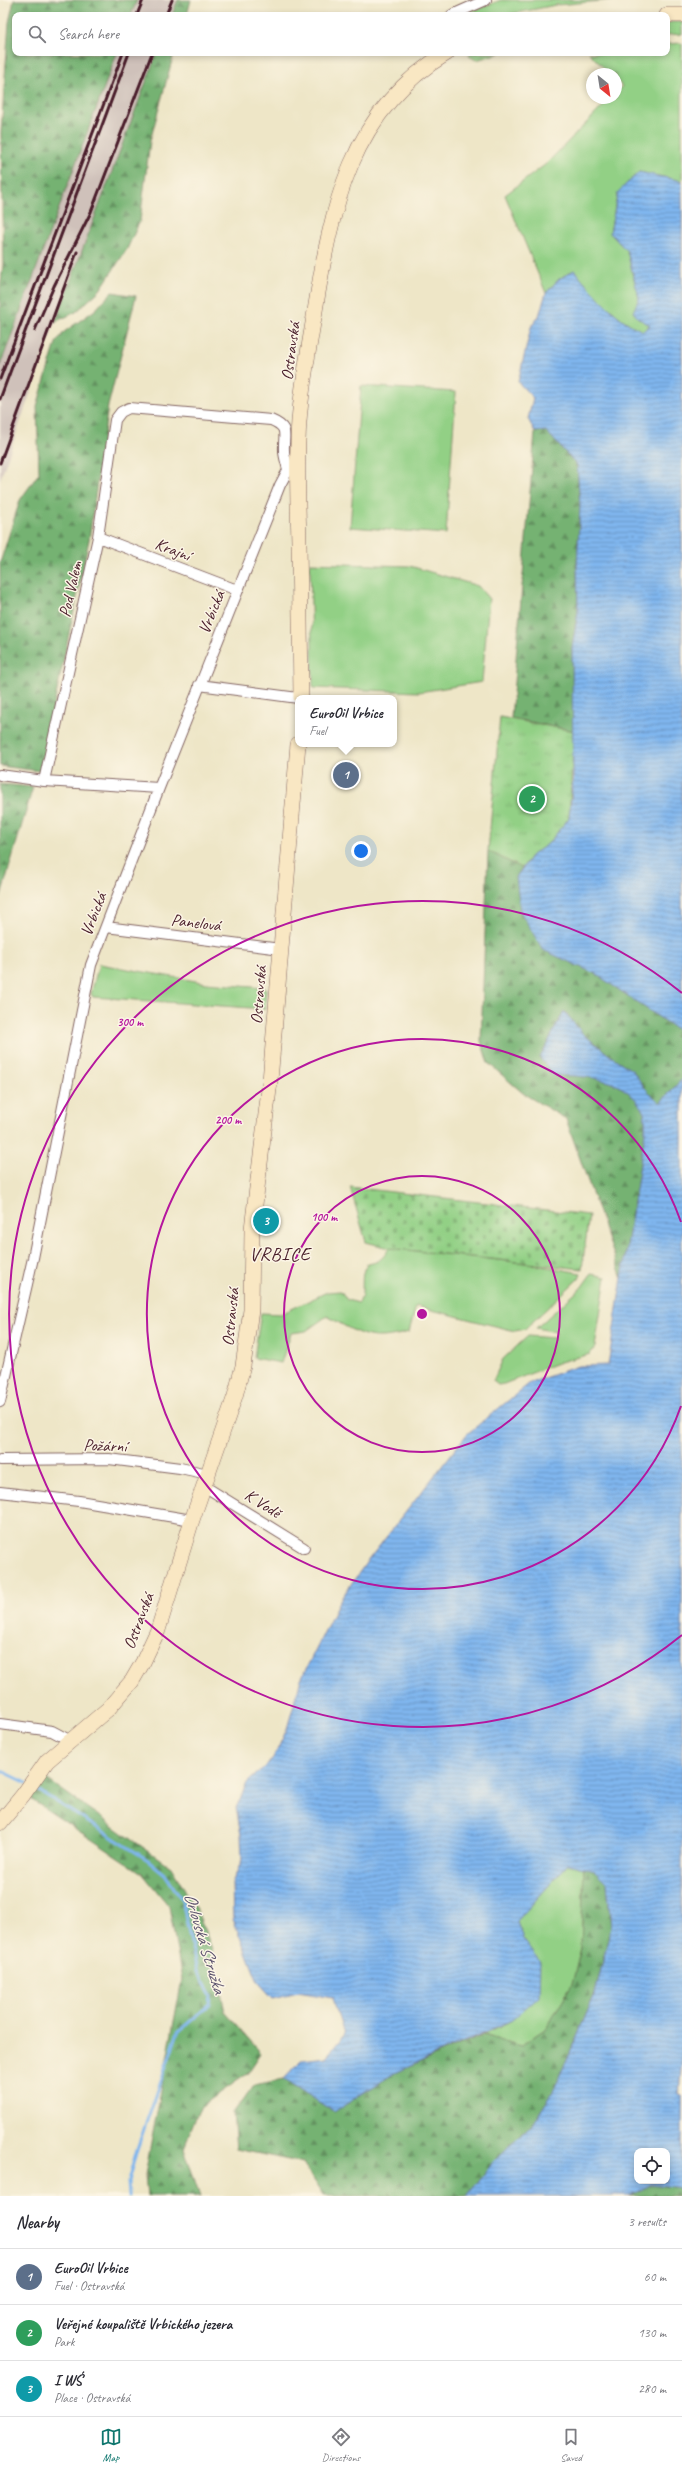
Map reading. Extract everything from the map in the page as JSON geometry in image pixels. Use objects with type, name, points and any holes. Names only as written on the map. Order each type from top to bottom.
[{"type":"main road","points":[[670,15],[682,15]]},
{"type":"main road","name":"Ostravská","points":[[301,695],[293,469],[306,366],[325,249],[337,197],[357,152],[382,111],[420,71],[442,56]]},
{"type":"main road","name":"Ostravská","points":[[0,1823],[23,1795],[37,1774],[69,1740],[108,1709],[132,1682],[158,1630],[192,1520],[235,1396],[248,1335],[252,1285],[253,1223],[269,1088],[298,747]]},
{"type":"street","points":[[459,12],[486,0]]},
{"type":"street","name":"Pod Valem","points":[[44,781],[98,537],[115,420],[121,412],[129,408],[271,420],[280,424],[285,430],[284,452],[293,469]]},
{"type":"street","name":"Vrbická","points":[[0,1402],[33,1258],[91,965],[237,590],[293,469]]},
{"type":"street","name":"Krajní","points":[[98,537],[237,590]]},
{"type":"street","points":[[200,685],[295,698]]},
{"type":"street","points":[[0,774],[44,781],[159,788]]},
{"type":"street","name":"Panelová","points":[[106,927],[281,949]]},
{"type":"street","name":"Požární","points":[[0,1460],[109,1458],[180,1468],[206,1480]]},
{"type":"street","name":"K Vodě","points":[[206,1480],[304,1548]]},
{"type":"street","points":[[0,1492],[79,1501],[192,1520]]},
{"type":"street","points":[[0,1724],[52,1731],[69,1740]]},
{"type":"shaded area","points":[[137,0],[178,0],[173,12],[132,12]]},
{"type":"shaded area","points":[[116,56],[156,56],[55,322],[0,480],[0,365]]},
{"type":"green space","points":[[14,0],[137,0],[132,12],[12,12],[12,56],[116,56],[0,366],[0,290],[3,265],[1,132],[9,22]]},
{"type":"green space","points":[[178,0],[191,0],[188,12],[173,12]]},
{"type":"green space","points":[[501,0],[613,0],[556,5],[521,12],[470,12]]},
{"type":"green space","points":[[670,22],[682,22],[682,34],[670,35]]},
{"type":"green space","points":[[682,43],[682,181],[639,172],[618,192],[610,233],[627,251],[639,298],[639,319],[650,324],[643,331],[623,320],[606,305],[574,270],[559,279],[546,293],[505,195],[546,164],[605,104],[622,104],[622,68],[604,68],[592,56],[670,56],[670,44]]},
{"type":"green space","points":[[156,56],[173,56],[150,141],[140,221],[127,249],[100,290],[76,312],[55,322]]},
{"type":"green space","points":[[469,56],[490,56],[476,60]]},
{"type":"green space","points":[[112,292],[136,296],[108,406],[89,540],[40,771],[0,766],[0,563],[20,500],[39,473],[37,406],[56,343],[64,332],[95,310]]},
{"type":"green space","points":[[361,386],[456,392],[446,534],[350,527]]},
{"type":"green space","points":[[546,431],[577,465],[580,505],[577,566],[578,611],[572,648],[574,731],[511,718],[535,432]]},
{"type":"green space","points":[[310,563],[410,566],[478,586],[489,599],[482,682],[419,692],[313,688]]},
{"type":"green space","points":[[500,717],[574,731],[569,818],[548,844],[532,855],[522,868],[488,851]]},
{"type":"green space","points":[[0,784],[33,787],[0,899]]},
{"type":"green space","points":[[488,851],[522,868],[516,877],[543,950],[596,974],[682,1033],[682,1079],[660,1103],[644,1087],[633,1071],[608,1054],[583,1034],[564,1011],[540,1058],[553,1075],[592,1078],[616,1085],[627,1091],[636,1100],[644,1113],[645,1133],[622,1278],[566,1119],[524,1094],[488,1063],[481,1041]]},
{"type":"green space","points":[[99,964],[207,983],[264,988],[266,990],[265,1009],[93,997],[91,994]]},
{"type":"green space","points":[[350,1187],[589,1215],[582,1269],[389,1248],[366,1242]]},
{"type":"green space","points":[[389,1248],[525,1263],[581,1273],[579,1278],[525,1329],[515,1331],[416,1306],[409,1332],[384,1337],[374,1337],[357,1332],[327,1316],[306,1331],[291,1333],[281,1363],[254,1358],[261,1313],[281,1314],[327,1292],[341,1291],[347,1300],[359,1303],[362,1294],[362,1278],[364,1268],[367,1264],[380,1259],[385,1255]]},
{"type":"green space","points":[[591,1274],[606,1277],[595,1347],[590,1354],[560,1362],[504,1384],[498,1385],[493,1381],[503,1359],[528,1336],[555,1338],[556,1332],[536,1328],[581,1288]]},
{"type":"green space","points":[[45,1778],[171,1867],[197,1911],[212,1949],[225,2012],[261,2053],[247,2074],[200,2107],[184,2148],[200,2196],[147,2196],[145,2175],[182,1979],[169,1906],[142,1873],[29,1798]]},
{"type":"green space","points":[[568,1864],[584,1868],[581,1948],[572,1985],[545,2029],[520,2046],[484,2034],[512,2020],[540,1962],[523,1939],[517,1921]]},
{"type":"green space","points":[[584,1868],[595,1871],[607,1883],[611,1927],[595,1994],[552,2094],[532,2124],[494,2161],[467,2196],[324,2196],[303,2163],[236,2149],[233,2113],[254,2085],[284,2079],[334,2112],[393,2074],[484,2034],[520,2046],[545,2029],[572,1985],[581,1948]]},
{"type":"green space","points":[[652,2184],[682,2188],[682,2196],[629,2196]]},
{"type":"water","points":[[639,172],[682,181],[682,1033],[596,974],[543,950],[520,911],[516,877],[532,855],[548,844],[569,818],[573,780],[572,648],[578,611],[577,566],[580,505],[577,465],[546,431],[535,432],[528,419],[533,398],[518,382],[531,327],[539,316],[546,293],[559,279],[574,270],[597,296],[623,320],[643,331],[650,325],[639,319],[633,312],[639,298],[627,251],[610,233],[618,192]]},
{"type":"water","points":[[564,1011],[583,1034],[608,1054],[633,1071],[644,1087],[660,1103],[682,1079],[682,2055],[679,2094],[682,2095],[682,2188],[652,2184],[629,2196],[467,2196],[494,2161],[532,2124],[552,2094],[595,1994],[611,1927],[607,1883],[595,1871],[568,1864],[517,1921],[523,1939],[540,1962],[539,1996],[512,2020],[393,2074],[334,2112],[284,2079],[302,2060],[326,2057],[344,2035],[333,1998],[298,1992],[273,1998],[258,1982],[233,1919],[232,1883],[242,1860],[241,1834],[236,1808],[247,1783],[273,1759],[287,1729],[301,1679],[340,1600],[366,1563],[467,1434],[530,1383],[578,1366],[608,1365],[645,1133],[645,1116],[636,1100],[627,1091],[616,1085],[592,1078],[553,1075],[540,1058]]},
{"type":"waterway","name":"Orlovská Stružka","points":[[0,1770],[27,1783]]},
{"type":"waterway","name":"Orlovská Stružka","points":[[33,1787],[148,1860],[165,1874],[182,1900],[197,1971],[211,1995],[210,2004],[178,2032],[137,2149],[128,2182],[129,2196]]},
{"type":"railway","points":[[138,12],[143,0]]},
{"type":"railway","points":[[167,12],[172,0]]},
{"type":"railway","points":[[0,379],[122,56]]},
{"type":"railway","points":[[0,399],[128,56]]},
{"type":"railway","points":[[35,330],[54,286],[91,212],[151,56]]},
{"type":"railway","points":[[0,463],[77,252]]},
{"type":"place","name":"EuroOil Vrbice","points":[[346,775]]},
{"type":"place","name":"Veřejné koupaliště Vrbického jezera","points":[[532,799]]},
{"type":"place","name":"I WŚ","points":[[266,1221]]},
{"type":"district","name":"VRBICE","points":[[280,1253]]}]
